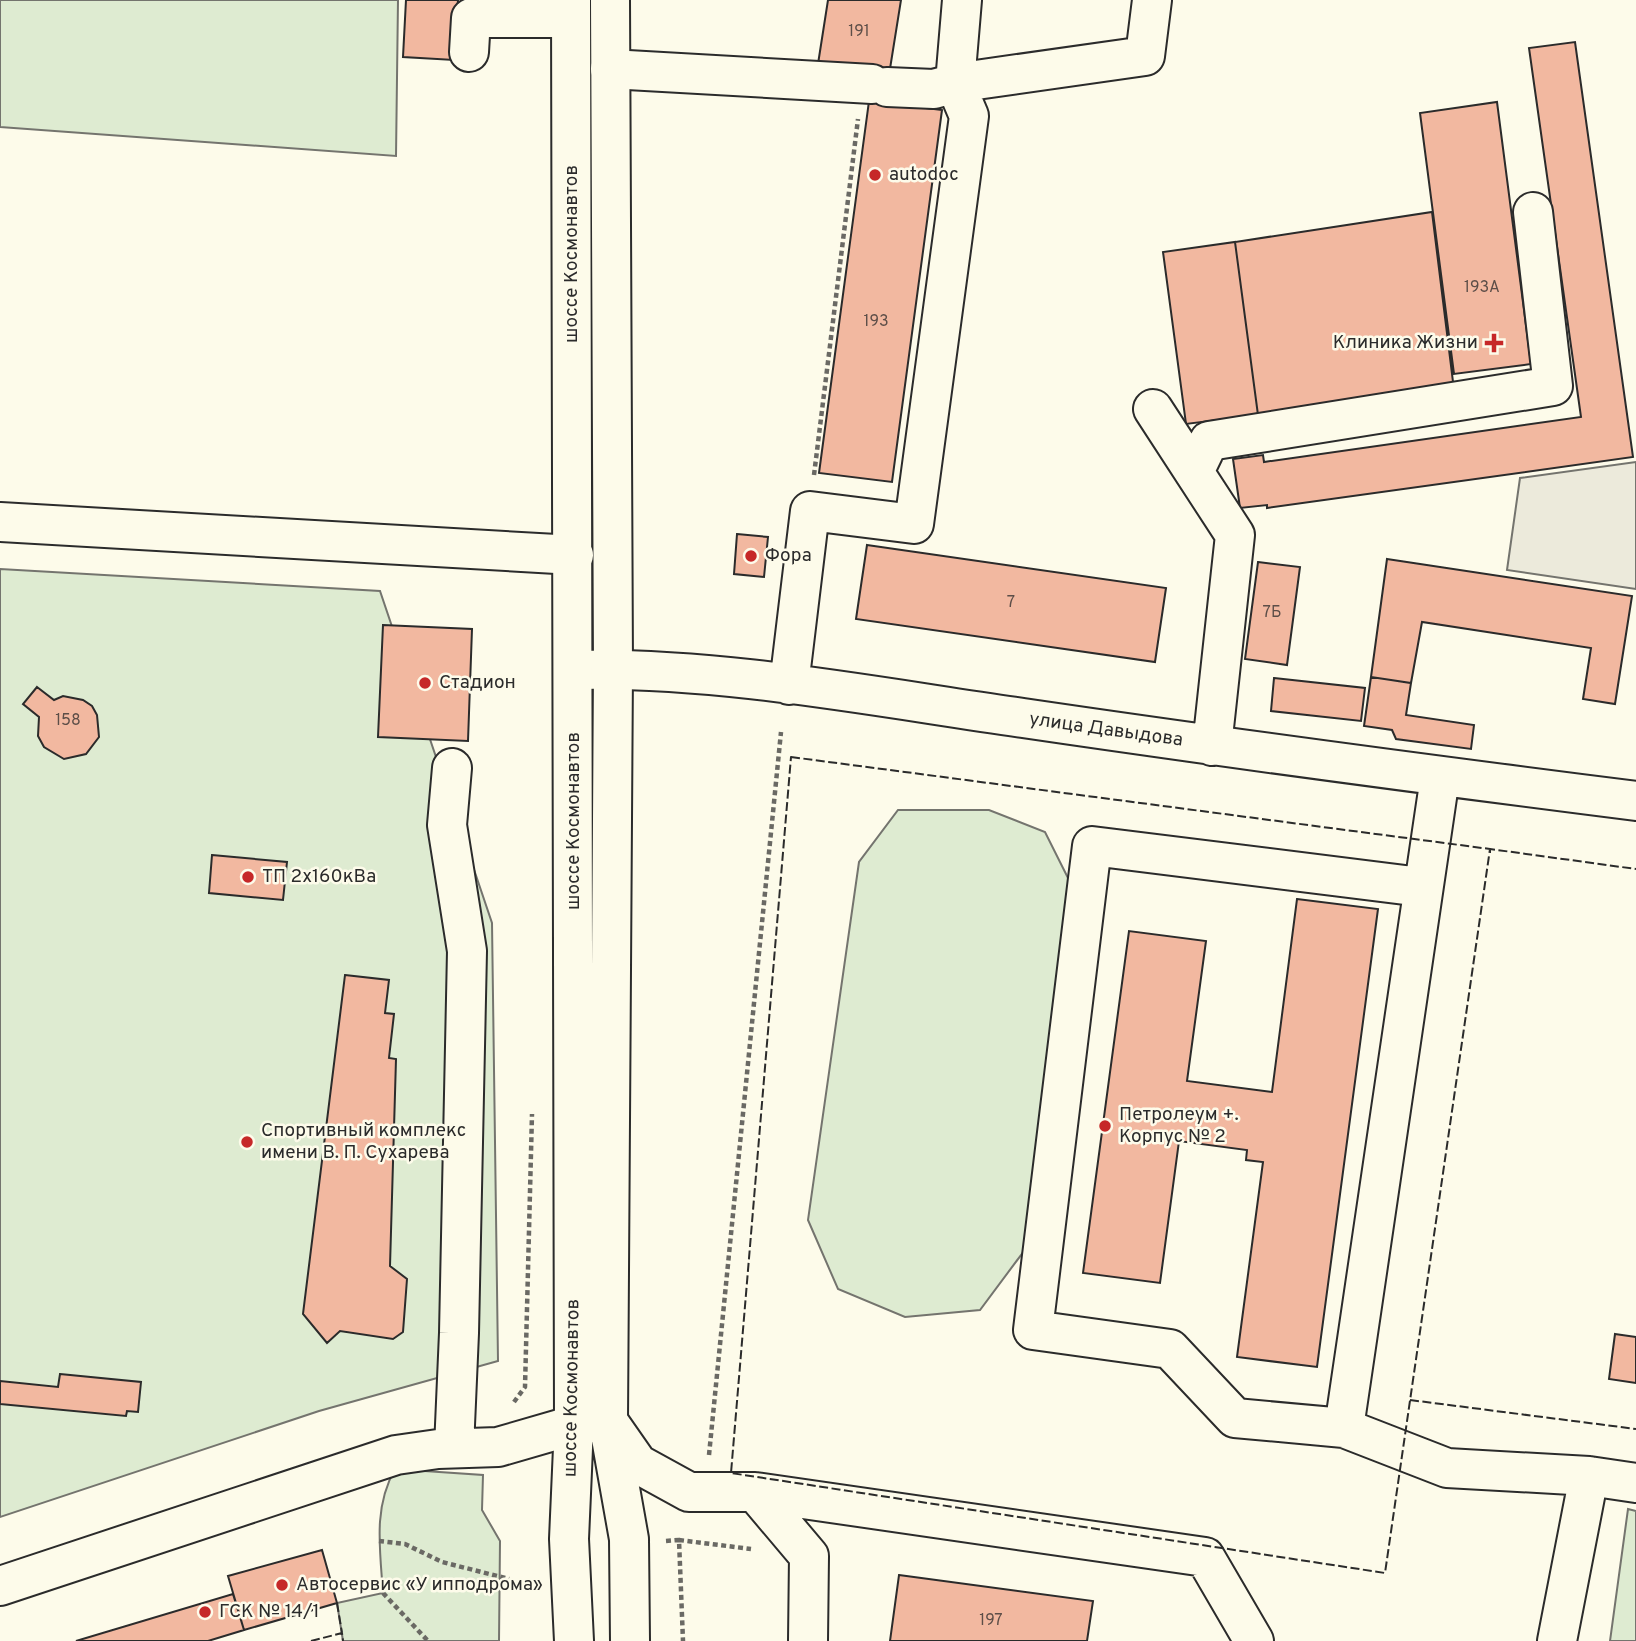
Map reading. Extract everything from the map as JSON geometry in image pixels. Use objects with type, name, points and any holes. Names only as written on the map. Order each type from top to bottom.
[{"type":"main road","name":"шоссе Космонавтов","points":[[574,1641],[569,1539],[591,1423],[614,669],[610,0]]},
{"type":"main road","points":[[789,684],[810,511],[914,524],[969,116],[954,83],[962,0]]},
{"type":"main road","points":[[610,69],[934,89],[954,83],[1145,56],[1152,0]]},
{"type":"main road","name":"шоссе Космонавтов","points":[[571,9],[574,670],[591,1423],[628,1539],[630,1641]]},
{"type":"main road","points":[[468,52],[471,18],[571,9]]},
{"type":"main road","points":[[1194,472],[1209,441],[1553,386],[1533,212]]},
{"type":"main road","points":[[1153,409],[1235,535],[1212,746]]},
{"type":"main road","points":[[0,522],[574,555]]},
{"type":"main road","name":"улица Давыдова","points":[[574,670],[614,669],[789,684],[1440,777],[1636,799]]},
{"type":"main road","points":[[452,768],[447,825],[467,951],[454,1448]]},
{"type":"main road","points":[[1343,1428],[1421,887],[1440,777]]},
{"type":"main road","points":[[1421,887],[1092,846],[1033,1330],[1170,1349],[1235,1418],[1343,1428],[1447,1468],[1589,1476],[1636,1483]]},
{"type":"main road","name":"шоссе Космонавтов","points":[[591,1423],[638,1464],[689,1492],[755,1492],[1205,1557],[1254,1641]]},
{"type":"main road","points":[[0,1586],[396,1455],[454,1448],[498,1447],[591,1423]]},
{"type":"main road","points":[[1557,1641],[1589,1476]]},
{"type":"main road","points":[[755,1492],[809,1556],[808,1641]]},
{"type":"path","points":[[810,511],[874,84]]},
{"type":"path","points":[[705,1493],[781,732]]},
{"type":"path","points":[[664,1541],[679,1540],[683,1641]]},
{"type":"path","points":[[379,1541],[405,1544],[442,1562],[509,1579]]},
{"type":"path","points":[[383,1593],[428,1641]]},
{"type":"green space","points":[[0,0],[398,0],[396,156],[0,127]]},
{"type":"green space","name":"Спортивный комплекс имени В. П. Сухарева","points":[[0,569],[380,591],[492,923],[498,1361],[319,1411],[0,1517]]},
{"type":"green space","points":[[898,810],[989,810],[1045,832],[1075,892],[1024,1251],[980,1310],[905,1317],[838,1289],[808,1220],[859,862]]},
{"type":"green space","points":[[395,1469],[483,1475],[482,1510],[500,1541],[499,1641],[343,1641],[337,1603],[383,1593],[381,1514],[383,1499]]},
{"type":"green space","points":[[1628,1509],[1636,1511],[1636,1641],[1610,1641]]},
{"type":"shaded area","points":[[1636,462],[1636,589],[1507,570],[1520,478]]},
{"type":"building","points":[[406,0],[458,0],[454,60],[403,57]]},
{"type":"building","points":[[828,0],[901,0],[889,75],[818,64]]},
{"type":"building","points":[[1575,42],[1633,457],[1267,508],[1267,505],[1240,508],[1233,459],[1263,455],[1264,462],[1581,417],[1529,48]]},
{"type":"building","points":[[869,101],[942,110],[892,482],[819,473]]},
{"type":"building","points":[[1497,102],[1531,364],[1454,374],[1420,113]]},
{"type":"building","points":[[1432,212],[1454,390],[1258,415],[1235,242]]},
{"type":"building","points":[[1235,242],[1258,415],[1186,424],[1163,252]]},
{"type":"building","name":"Фора","points":[[737,534],[768,537],[764,577],[734,574]]},
{"type":"building","points":[[867,545],[1166,588],[1155,662],[856,619]]},
{"type":"building","points":[[1387,559],[1632,596],[1615,704],[1583,699],[1591,648],[1422,622],[1411,683],[1371,677]]},
{"type":"building","points":[[1258,562],[1300,567],[1287,665],[1245,659]]},
{"type":"building","name":"Стадион","points":[[383,625],[472,629],[468,741],[378,737]]},
{"type":"building","points":[[1371,677],[1411,683],[1406,715],[1474,725],[1471,749],[1396,739],[1392,730],[1364,726]]},
{"type":"building","points":[[1274,678],[1365,688],[1361,721],[1271,711]]},
{"type":"building","points":[[37,687],[54,700],[63,696],[83,700],[92,706],[97,715],[99,737],[86,754],[64,759],[44,747],[38,736],[39,717],[23,704]]},
{"type":"building","name":"ТП 2х160кВа","points":[[212,855],[287,862],[283,900],[209,893]]},
{"type":"building","points":[[1297,899],[1378,909],[1317,1367],[1237,1357],[1263,1162],[1246,1160],[1247,1150],[1179,1141],[1160,1283],[1083,1273],[1129,931],[1206,941],[1187,1081],[1272,1092]]},
{"type":"building","points":[[345,975],[389,980],[385,1013],[394,1014],[389,1058],[396,1059],[390,1266],[407,1279],[403,1332],[393,1339],[340,1331],[327,1343],[303,1314]]},
{"type":"building","points":[[1615,1334],[1636,1337],[1636,1383],[1609,1379]]},
{"type":"building","points":[[60,1374],[141,1382],[138,1412],[127,1411],[126,1416],[0,1404],[0,1381],[58,1387]]},
{"type":"building","name":"Автосервис «У ипподрома»","points":[[322,1550],[337,1603],[244,1630],[228,1576]]},
{"type":"building","points":[[899,1575],[1093,1601],[1087,1641],[890,1641]]},
{"type":"building","name":"ГСК № 14/1","points":[[233,1594],[244,1630],[208,1641],[76,1641]]},
{"type":"fence","points":[[791,757],[1490,849],[1385,1573],[731,1473],[791,757]]},
{"type":"fence","points":[[1490,853],[1490,849],[1636,869]]},
{"type":"fence","points":[[1410,1400],[1636,1429]]},
{"type":"fence","points":[[337,1603],[342,1633]]},
{"type":"fence","points":[[311,1641],[342,1633],[343,1641]]},
{"type":"place","name":"autodoc","points":[[875,175]]},
{"type":"place","name":"Клиника Жизни","points":[[1494,343]]},
{"type":"place","name":"Фора","points":[[751,556]]},
{"type":"place","name":"Стадион","points":[[425,683]]},
{"type":"place","name":"ТП 2х160кВа","points":[[248,877]]},
{"type":"place","name":"Петролеум +. Корпус № 2","points":[[1105,1126]]},
{"type":"place","name":"Спортивный комплекс имени В. П. Сухарева","points":[[247,1142]]},
{"type":"place","name":"Автосервис «У ипподрома»","points":[[282,1585]]},
{"type":"place","name":"ГСК № 14/1","points":[[205,1612]]}]
